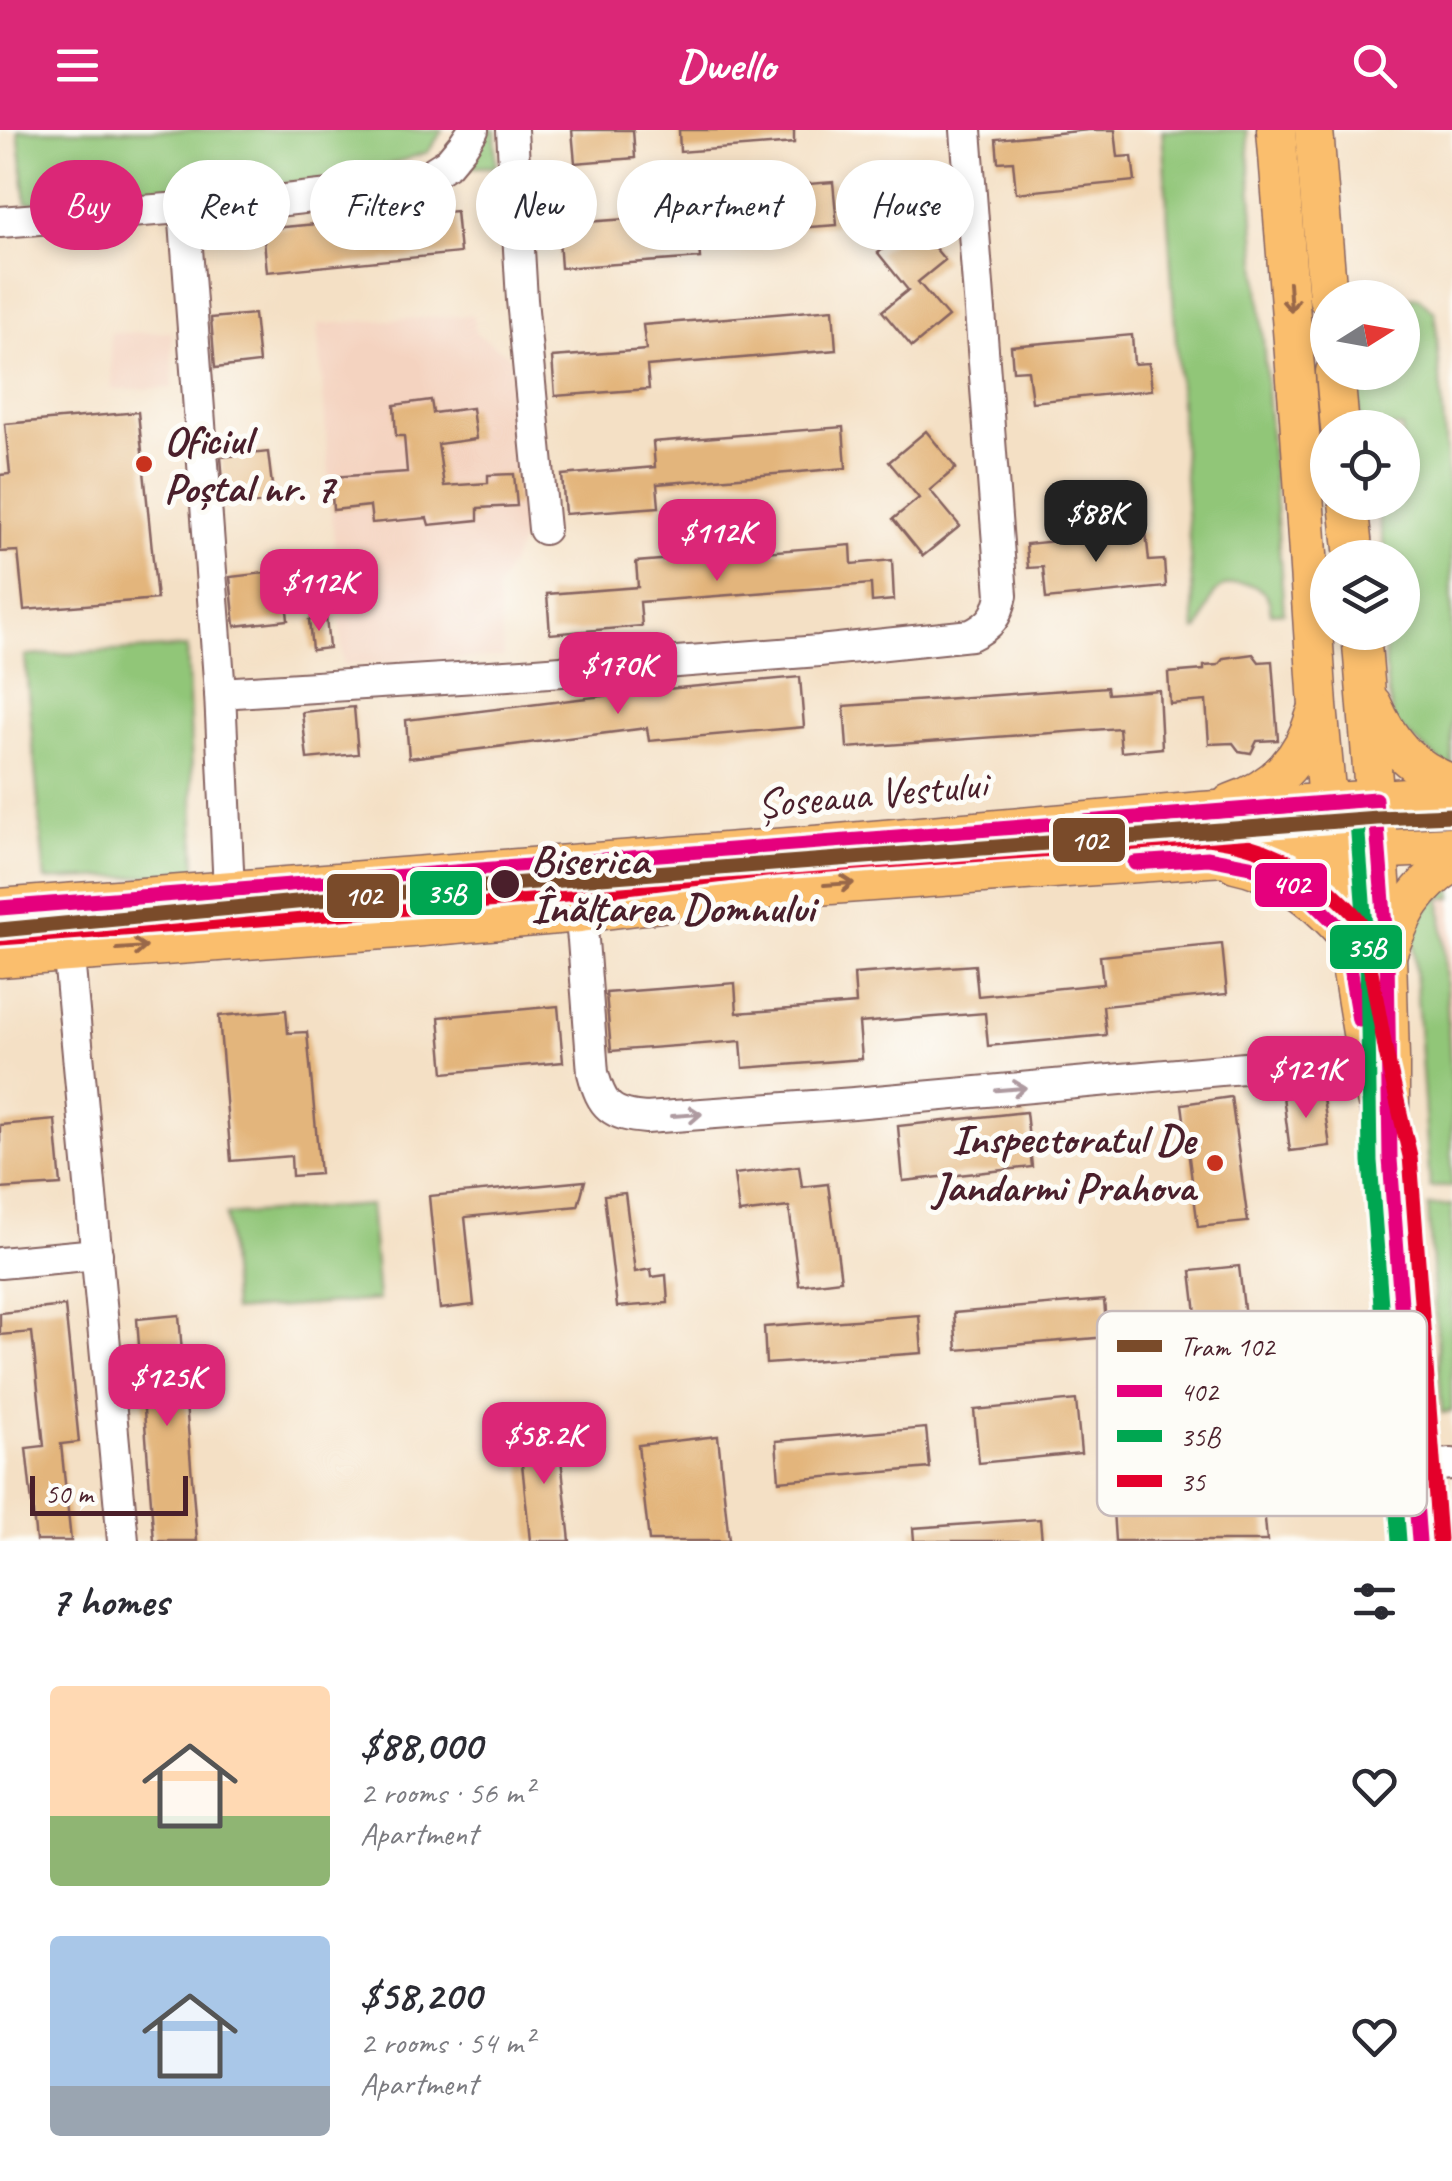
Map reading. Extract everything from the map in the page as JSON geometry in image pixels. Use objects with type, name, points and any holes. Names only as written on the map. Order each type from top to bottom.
[{"type":"main road","points":[[1276,130],[1332,852],[1366,1057],[1390,1159]]},
{"type":"main road","points":[[1314,130],[1326,280]]},
{"type":"main road","points":[[1364,650],[1387,954],[1390,1159],[1401,1311]]},
{"type":"main road","points":[[1368,697],[1384,731],[1408,760],[1452,784]]},
{"type":"main road","points":[[1207,811],[1248,797],[1281,776],[1311,732],[1318,706]]},
{"type":"main road","name":"Șoseaua Vestului","points":[[0,908],[1452,794]]},
{"type":"main road","name":"Șoseaua Vestului","points":[[0,958],[412,928],[580,913],[775,889],[1208,858],[1452,846]]},
{"type":"main road","points":[[1208,858],[1250,866],[1288,883],[1328,914],[1344,932]]},
{"type":"main road","points":[[1387,954],[1415,893],[1452,864]]},
{"type":"main road","points":[[1418,1516],[1420,1541]]},
{"type":"street","points":[[290,199],[401,187],[448,163],[472,130]]},
{"type":"street","points":[[512,130],[522,300],[544,528]]},
{"type":"street","points":[[220,692],[818,651],[971,635],[983,630],[999,610],[1002,594],[966,130]]},
{"type":"street","points":[[0,222],[163,210]]},
{"type":"street","points":[[187,250],[220,692],[229,891]]},
{"type":"street","points":[[574,863],[593,1074],[599,1094],[614,1112],[646,1118],[854,1103],[1366,1057]]},
{"type":"street","points":[[64,903],[124,1541]]},
{"type":"street","points":[[0,1263],[97,1254]]},
{"type":"street","points":[[1427,1466],[1452,1464]]},
{"type":"shaded area","points":[[473,315],[475,332],[511,357],[531,523],[497,590],[504,657],[343,665],[318,324]]},
{"type":"shaded area","points":[[172,332],[173,388],[112,390],[110,333]]},
{"type":"shaded area","points":[[1441,898],[1452,898],[1452,1092]]},
{"type":"green space","points":[[18,130],[443,130],[428,152],[404,160],[310,160],[310,182],[290,183],[290,160],[163,160],[163,193],[143,194],[143,160],[30,160],[30,203],[26,203]]},
{"type":"green space","points":[[489,130],[495,130],[496,160],[476,160],[476,167],[456,167],[456,163],[475,149]]},
{"type":"green space","points":[[1162,130],[1247,130],[1284,612],[1271,613],[1268,598],[1257,588],[1232,584],[1220,588],[1213,596],[1202,625],[1195,630]]},
{"type":"green space","points":[[1420,299],[1435,312],[1452,528],[1452,771],[1394,723],[1386,679],[1385,650],[1420,650],[1420,540],[1383,540],[1379,520],[1420,520],[1420,410],[1359,410],[1356,390],[1420,390]]},
{"type":"green space","points":[[187,647],[196,874],[45,880],[25,656]]},
{"type":"green space","points":[[1452,882],[1452,898],[1441,898],[1452,1092],[1452,1187],[1430,1187],[1413,939],[1424,912]]},
{"type":"green space","points":[[370,1205],[378,1300],[233,1311],[226,1215]]},
{"type":"green space","points":[[1452,1205],[1452,1411],[1442,1413],[1428,1206]]},
{"type":"building","points":[[572,130],[633,130],[635,158],[575,160]]},
{"type":"building","points":[[679,130],[794,130],[794,143],[680,152]]},
{"type":"building","points":[[1115,130],[1118,157],[1132,156],[1135,181],[1016,193],[1013,161],[998,162],[996,139]]},
{"type":"building","points":[[833,182],[836,225],[816,227],[816,183]]},
{"type":"building","points":[[456,211],[460,253],[267,272],[265,250],[290,250],[290,226],[310,225],[310,250],[456,250]]},
{"type":"building","points":[[617,220],[617,250],[699,250],[700,258],[561,268],[560,250],[597,250],[597,221]]},
{"type":"building","points":[[937,250],[945,260],[918,282],[948,317],[912,347],[882,311],[908,290],[878,253]]},
{"type":"building","points":[[833,309],[836,350],[647,366],[649,389],[555,396],[552,357],[646,350],[643,325]]},
{"type":"building","points":[[254,314],[259,363],[215,368],[211,318]]},
{"type":"building","points":[[1132,335],[1134,364],[1149,363],[1152,390],[1032,402],[1028,370],[1013,371],[1011,346]]},
{"type":"building","points":[[431,400],[433,413],[472,408],[476,439],[438,444],[444,486],[488,483],[488,475],[514,474],[517,506],[478,508],[478,520],[429,525],[427,518],[372,523],[370,506],[333,510],[331,477],[407,472],[404,436],[396,436],[394,405]]},
{"type":"building","points":[[138,412],[157,599],[24,610],[18,551],[0,552],[0,475],[10,474],[5,424]]},
{"type":"building","points":[[843,427],[846,468],[657,484],[659,507],[565,514],[562,475],[655,467],[653,442]]},
{"type":"building","points":[[926,431],[956,468],[930,490],[960,526],[923,556],[893,519],[919,498],[889,462]]},
{"type":"building","points":[[268,452],[274,502],[225,507],[221,457]]},
{"type":"building","points":[[1146,532],[1149,561],[1164,560],[1166,587],[1046,599],[1043,567],[1028,568],[1026,544]]},
{"type":"building","points":[[851,545],[852,564],[892,560],[894,600],[872,602],[871,584],[640,602],[642,626],[550,634],[547,594],[638,587],[636,562]]},
{"type":"building","points":[[283,571],[288,620],[235,626],[230,577]]},
{"type":"building","points":[[326,617],[329,648],[312,650],[309,620]]},
{"type":"building","points":[[1253,654],[1259,662],[1272,661],[1278,740],[1257,741],[1251,753],[1239,751],[1233,743],[1209,744],[1206,701],[1170,704],[1168,673],[1204,670],[1204,666],[1218,665],[1224,658]]},
{"type":"building","points":[[800,677],[804,727],[649,741],[647,728],[409,758],[406,720],[644,691]]},
{"type":"building","points":[[1107,687],[1108,694],[1159,690],[1162,748],[1121,752],[1119,728],[847,748],[844,706]]},
{"type":"building","points":[[354,707],[358,754],[307,759],[302,712]]},
{"type":"building","points":[[1222,944],[1227,994],[1103,1006],[1106,1035],[988,1046],[985,1013],[859,1023],[862,1059],[743,1068],[741,1041],[611,1051],[606,993],[735,983],[737,1013],[856,1004],[854,974],[975,965],[978,996],[1103,984],[1100,956]]},
{"type":"building","points":[[558,1006],[563,1062],[444,1073],[439,1017]]},
{"type":"building","points":[[286,1010],[288,1033],[307,1032],[320,1174],[292,1176],[291,1156],[231,1161],[219,1016]]},
{"type":"building","points":[[1322,1091],[1330,1146],[1290,1151],[1283,1096]]},
{"type":"building","name":"Inspectoratul De Jandarmi Prahova","points":[[1231,1097],[1248,1222],[1198,1227],[1182,1104]]},
{"type":"building","points":[[1026,1112],[1032,1167],[903,1181],[898,1126]]},
{"type":"building","points":[[55,1120],[61,1185],[0,1189],[0,1125]]},
{"type":"building","points":[[799,1166],[802,1187],[828,1184],[841,1280],[799,1285],[789,1207],[739,1213],[734,1174]]},
{"type":"building","points":[[585,1181],[578,1206],[465,1217],[474,1305],[440,1309],[429,1196]]},
{"type":"building","points":[[625,1193],[635,1272],[651,1269],[652,1277],[666,1275],[668,1303],[617,1307],[604,1195]]},
{"type":"building","points":[[1239,1266],[1244,1311],[1196,1311],[1191,1271]]},
{"type":"building","points":[[1104,1300],[1105,1311],[1097,1311],[1097,1338],[957,1350],[954,1313]]},
{"type":"building","points":[[65,1306],[79,1442],[61,1444],[71,1541],[36,1541],[26,1448],[44,1446],[32,1332],[0,1335],[0,1313]]},
{"type":"building","points":[[179,1315],[197,1541],[154,1541],[137,1319]]},
{"type":"building","points":[[919,1315],[922,1353],[766,1364],[764,1327]]},
{"type":"building","points":[[1076,1400],[1081,1453],[979,1463],[974,1410]]},
{"type":"building","points":[[926,1428],[930,1468],[779,1481],[776,1441]]},
{"type":"building","points":[[558,1431],[570,1541],[530,1541],[519,1435]]},
{"type":"building","points":[[718,1436],[729,1541],[649,1541],[638,1445]]},
{"type":"building","points":[[1113,1516],[1265,1516],[1267,1541],[1115,1541]]},
{"type":"building","points":[[1040,1519],[1042,1541],[914,1541],[913,1528]]},
{"type":"tram line","name":"102","points":[[0,930],[392,893],[1452,815]]},
{"type":"transit line","name":"402","points":[[0,908],[1375,799],[1387,954],[1390,1159],[1402,1311]]},
{"type":"transit line","name":"35B","points":[[2,928],[1357,821],[1367,955],[1370,1161],[1381,1311]]},
{"type":"transit line","name":"35","points":[[0,938],[410,908],[774,869],[1207,838],[1245,845],[1280,858],[1313,877],[1363,927],[1410,1156],[1422,1311]]},
{"type":"transit line","name":"402","points":[[1135,863],[1208,858],[1250,866],[1309,897],[1344,932],[1359,1020]]},
{"type":"transit line","name":"35","points":[[1427,1381],[1439,1539]]},
{"type":"transit line","name":"35B","points":[[1397,1516],[1399,1541]]},
{"type":"transit line","name":"402","points":[[1417,1516],[1419,1541]]},
{"type":"place","name":"Oficiul Poștal nr. 7","points":[[144,464]]},
{"type":"place","name":"Biserica Înălțarea Domnului","points":[[505,884]]},
{"type":"place","name":"Inspectoratul De Jandarmi Prahova","points":[[1215,1163]]}]
